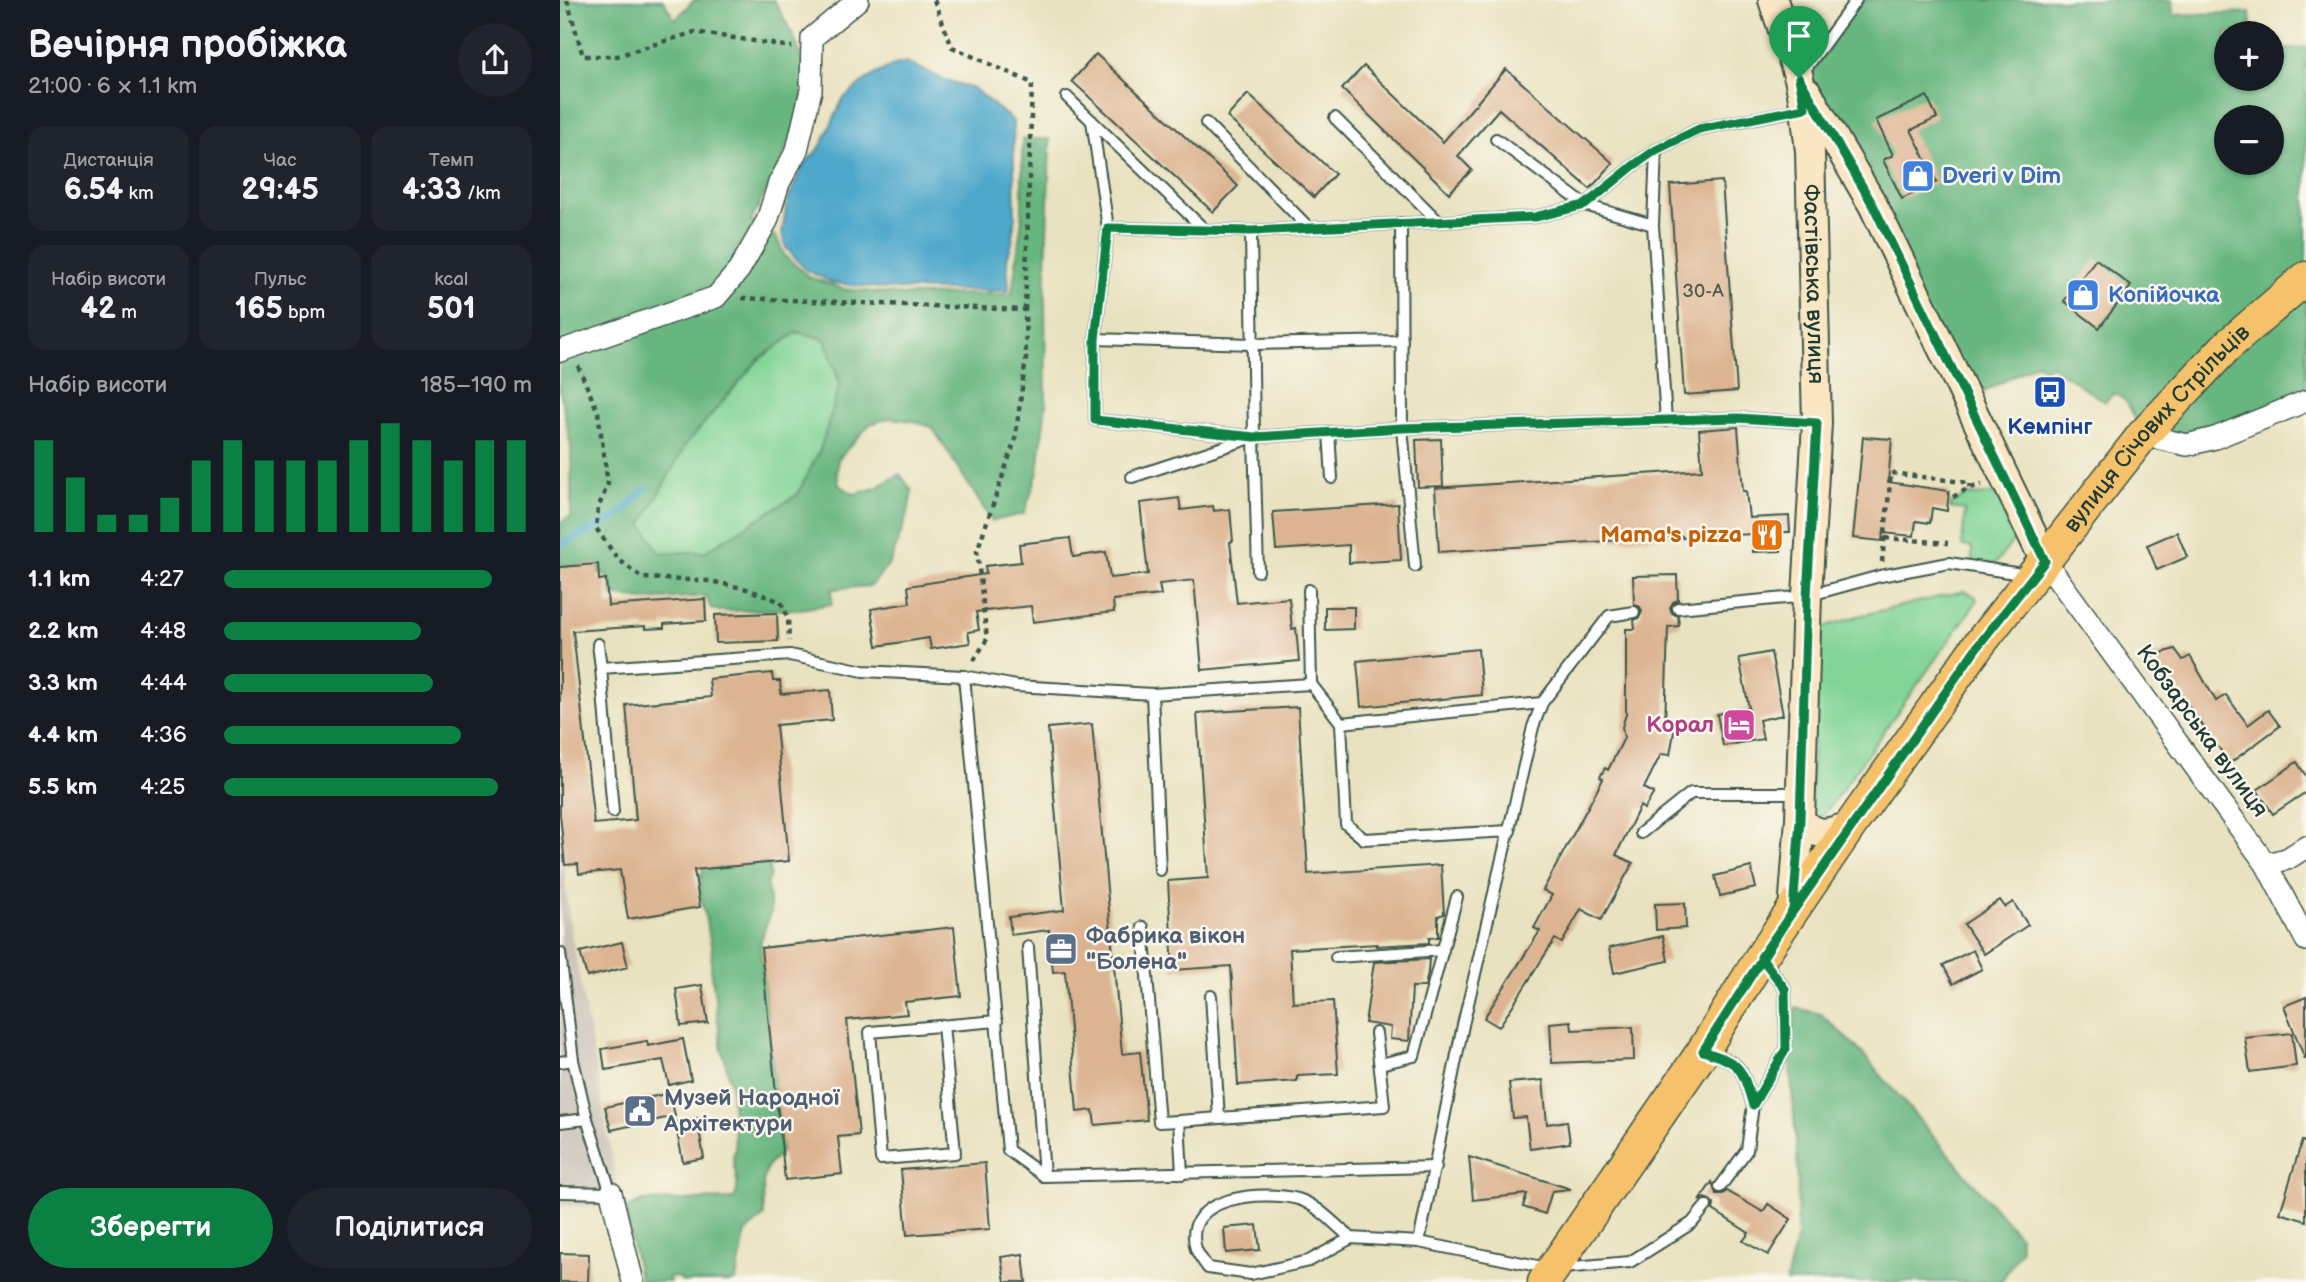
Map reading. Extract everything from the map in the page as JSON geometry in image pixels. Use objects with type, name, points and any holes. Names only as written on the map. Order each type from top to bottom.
[{"type":"main road","name":"Фастівська вулиця","points":[[1773,0],[1799,78],[1810,150],[1817,423],[1793,910]]},
{"type":"main road","name":"Фастівська вулиця","points":[[1799,78],[1873,205],[2011,488],[2039,568]]},
{"type":"main road","name":"вулиця Січових Стрільців","points":[[1548,1276],[1703,1051],[1761,957],[1850,826],[1977,647],[2143,435],[2227,346],[2306,278]]},
{"type":"main road","points":[[1800,806],[1813,832],[1821,834],[1850,826]]},
{"type":"street","points":[[564,350],[716,297],[739,270],[767,221],[779,183],[797,150],[811,90],[812,38],[858,0]]},
{"type":"street","points":[[2143,435],[2187,446],[2215,438],[2306,401]]},
{"type":"street","name":"Кобзарська вулиця","points":[[2039,568],[2266,864],[2306,940]]},
{"type":"street","points":[[2266,864],[2287,859],[2306,847]]},
{"type":"street","points":[[611,1193],[633,1282]]},
{"type":"lane","points":[[1799,78],[1856,0]]},
{"type":"lane","points":[[1068,97],[1205,230]]},
{"type":"lane","points":[[1108,228],[1251,231],[1535,217],[1585,205],[1656,150],[1699,129],[1805,108]]},
{"type":"lane","points":[[1335,118],[1438,221]]},
{"type":"lane","points":[[1092,121],[1108,228],[1095,339],[1095,420],[1254,437],[1402,428],[1738,418],[1817,423]]},
{"type":"lane","points":[[1206,123],[1309,228]]},
{"type":"lane","points":[[1496,139],[1585,205],[1653,225]]},
{"type":"lane","points":[[1656,150],[1653,225],[1666,421]]},
{"type":"lane","points":[[1401,223],[1402,428],[1415,566]]},
{"type":"lane","points":[[1251,231],[1258,571]]},
{"type":"lane","points":[[1095,339],[1253,344],[1402,341]]},
{"type":"lane","points":[[1329,432],[1332,478]]},
{"type":"lane","points":[[1132,477],[1254,437]]},
{"type":"lane","points":[[1678,608],[1807,596],[1880,576],[1949,563],[2039,568]]},
{"type":"lane","points":[[1309,590],[1311,684],[1341,723],[1346,824],[1363,839],[1510,831]]},
{"type":"lane","points":[[1419,1242],[1463,1025],[1533,727],[1542,703],[1609,616],[1634,612]]},
{"type":"lane","points":[[598,644],[613,812]]},
{"type":"lane","points":[[601,668],[790,655],[863,671],[964,676],[1017,686],[1152,694],[1311,684]]},
{"type":"lane","points":[[964,676],[1008,1150],[1044,1176],[1436,1167]]},
{"type":"lane","points":[[1152,694],[1160,870]]},
{"type":"lane","points":[[1341,723],[1542,703]]},
{"type":"lane","points":[[1641,833],[1691,793],[1800,806]]},
{"type":"lane","points":[[1380,1064],[1414,1056],[1457,897]]},
{"type":"lane","points":[[1143,927],[1159,1122],[1384,1106],[1376,1033]]},
{"type":"lane","points":[[1028,947],[1044,1176]]},
{"type":"lane","points":[[1336,957],[1443,950]]},
{"type":"lane","points":[[560,953],[573,1060],[587,1119],[611,1193],[560,1192]]},
{"type":"lane","points":[[1720,1187],[1747,1150],[1753,1105],[1786,1049],[1785,989],[1761,957]]},
{"type":"lane","points":[[1211,996],[1219,1118]]},
{"type":"lane","points":[[943,1025],[955,1153],[881,1159],[870,1032],[943,1025],[997,1021]]},
{"type":"lane","points":[[1703,1051],[1730,1060],[1742,1070],[1753,1105]]},
{"type":"lane","points":[[560,1062],[573,1060]]},
{"type":"lane","points":[[560,1122],[587,1119]]},
{"type":"lane","points":[[1179,1121],[1182,1174]]},
{"type":"lane","points":[[1351,1238],[1308,1203],[1297,1199],[1255,1195],[1222,1201],[1201,1215],[1194,1233],[1196,1250],[1208,1268],[1251,1274],[1309,1261],[1351,1238],[1419,1242],[1548,1276],[1630,1262],[1692,1223],[1706,1206]]},
{"type":"path","points":[[567,0],[583,55],[617,56],[695,32],[812,50]]},
{"type":"path","points":[[934,0],[952,47],[1031,83],[1026,358],[1015,440],[977,551],[987,639],[964,676]]},
{"type":"path","points":[[716,297],[1025,310]]},
{"type":"path","points":[[564,350],[583,375],[598,412],[608,484],[598,508],[596,528],[617,558],[642,578],[710,581],[747,589],[781,601],[788,618],[790,655]]},
{"type":"path","points":[[1880,576],[1891,473],[1970,483],[1969,488]]},
{"type":"path","points":[[1885,538],[1948,543]]},
{"type":"shaded area","points":[[560,832],[569,920],[621,1207],[560,1206]]},
{"type":"green space","points":[[560,0],[663,0],[675,20],[694,0],[774,0],[802,59],[802,98],[797,120],[780,164],[751,221],[776,237],[785,256],[809,277],[843,289],[903,295],[1012,294],[1022,218],[1022,139],[1050,139],[1045,300],[1046,403],[1038,472],[1024,514],[992,521],[932,427],[889,418],[870,424],[838,459],[839,485],[854,494],[875,488],[900,474],[912,491],[908,513],[890,563],[871,586],[832,589],[832,604],[800,609],[720,611],[711,609],[706,596],[643,600],[612,595],[611,580],[599,572],[598,564],[560,567],[560,523],[571,516],[571,446],[560,390]],"holes":[[[797,332],[825,339],[840,384],[820,450],[797,495],[704,552],[660,553],[642,524],[686,444],[758,360]]]},
{"type":"green space","points":[[1855,0],[2172,0],[2173,15],[2250,12],[2251,21],[2214,21],[2214,91],[2284,91],[2284,50],[2306,47],[2306,399],[2213,437],[2142,434],[2127,402],[2114,393],[2105,402],[2052,366],[2044,369],[2037,363],[1969,400],[1799,76]]},
{"type":"green space","points":[[797,332],[825,339],[840,384],[820,450],[797,495],[704,552],[660,553],[642,524],[686,444],[758,360]]},
{"type":"green space","points":[[2006,493],[2023,529],[1995,564],[1972,563],[1972,547],[1962,546],[1965,510],[1950,508],[1950,504],[1970,495]]},
{"type":"green space","points":[[1964,591],[1975,596],[1975,604],[1826,812],[1818,818],[1810,814],[1817,641],[1824,627],[1858,616]]},
{"type":"green space","points":[[768,863],[770,874],[767,886],[771,911],[760,943],[782,1151],[767,1167],[763,1182],[764,1216],[746,1232],[736,1280],[733,1282],[683,1282],[678,1277],[668,1277],[670,1282],[640,1282],[625,1209],[643,1201],[734,1199],[737,1192],[733,1162],[735,1149],[731,1084],[722,1050],[711,968],[712,949],[700,893],[701,874],[705,868]]},
{"type":"green space","points":[[1796,1008],[1821,1014],[1861,1052],[2019,1236],[2021,1249],[2001,1282],[1786,1282],[1797,1236],[1798,1169],[1789,1051]]},
{"type":"water","points":[[906,62],[943,79],[974,89],[1013,121],[1015,216],[1007,259],[1009,291],[888,289],[833,283],[806,270],[786,248],[782,233],[787,202],[802,167],[821,146],[843,99],[867,79],[891,66]]},
{"type":"building","points":[[1096,54],[1238,186],[1213,212],[1072,81]]},
{"type":"building","points":[[1364,66],[1443,142],[1506,69],[1613,163],[1590,189],[1499,109],[1458,156],[1472,170],[1449,193],[1342,89]]},
{"type":"building","points":[[1248,94],[1335,174],[1314,197],[1227,117]]},
{"type":"building","points":[[1927,96],[1937,118],[1911,130],[1937,182],[1902,199],[1883,160],[1893,155],[1876,120]]},
{"type":"building","points":[[1722,181],[1737,391],[1684,395],[1670,185]]},
{"type":"building","points":[[2096,259],[2131,286],[2099,328],[2064,301]]},
{"type":"building","points":[[1738,427],[1743,491],[1746,491],[1749,518],[1789,516],[1790,532],[1780,532],[1781,551],[1753,552],[1752,534],[1439,552],[1435,488],[1702,470],[1699,430]]},
{"type":"building","points":[[1863,437],[1892,439],[1888,482],[1949,491],[1947,511],[1932,508],[1930,523],[1916,521],[1914,536],[1883,533],[1882,541],[1853,538]]},
{"type":"building","points":[[1441,439],[1443,486],[1418,487],[1416,440]]},
{"type":"building","points":[[1179,498],[1181,510],[1213,506],[1214,511],[1230,509],[1233,541],[1230,542],[1237,603],[1289,598],[1292,629],[1296,628],[1299,661],[1202,670],[1194,580],[1159,584],[1161,595],[1113,600],[1114,612],[1033,622],[1031,606],[976,612],[979,630],[968,632],[970,643],[931,649],[929,638],[877,646],[871,609],[910,603],[908,586],[986,574],[985,566],[1021,562],[1019,544],[1070,538],[1073,557],[1106,552],[1110,578],[1148,574],[1140,503]]},
{"type":"building","points":[[1398,504],[1401,560],[1349,563],[1349,545],[1276,550],[1273,512]]},
{"type":"building","points":[[2177,532],[2187,557],[2157,570],[2147,545]]},
{"type":"building","points":[[598,564],[599,580],[606,579],[608,606],[705,599],[706,621],[664,624],[664,628],[645,629],[645,626],[573,631],[594,824],[636,820],[626,705],[711,697],[709,679],[772,673],[773,681],[780,681],[781,694],[830,690],[832,720],[776,725],[789,861],[694,870],[700,907],[628,919],[620,870],[579,874],[578,864],[565,865],[560,814],[560,567]]},
{"type":"building","points":[[1677,575],[1678,600],[1673,602],[1670,608],[1672,613],[1678,616],[1679,626],[1668,627],[1665,726],[1675,726],[1670,755],[1661,754],[1644,788],[1654,793],[1644,809],[1640,806],[1616,855],[1633,863],[1601,920],[1581,909],[1562,943],[1555,939],[1499,1027],[1484,1018],[1540,931],[1534,928],[1552,895],[1543,890],[1603,779],[1600,777],[1605,768],[1608,770],[1624,738],[1622,727],[1626,714],[1626,629],[1635,629],[1634,620],[1639,618],[1642,611],[1634,604],[1633,576]]},
{"type":"building","points":[[1325,607],[1354,607],[1354,629],[1325,630]]},
{"type":"building","points":[[777,613],[778,641],[716,643],[715,615]]},
{"type":"building","points":[[1478,649],[1482,695],[1361,707],[1357,661]]},
{"type":"building","points":[[2175,649],[2183,660],[2190,656],[2216,701],[2226,695],[2248,725],[2268,710],[2280,726],[2230,763],[2179,693],[2174,696],[2148,657]]},
{"type":"building","points":[[1771,652],[1783,715],[1759,720],[1763,739],[1723,746],[1717,714],[1749,708],[1739,658]]},
{"type":"building","points":[[1298,707],[1308,874],[1441,865],[1444,914],[1438,916],[1438,937],[1429,938],[1429,943],[1290,949],[1293,1003],[1333,1001],[1338,1074],[1297,1076],[1297,1081],[1238,1085],[1231,966],[1173,970],[1168,881],[1208,878],[1197,713]]},
{"type":"building","points":[[1092,724],[1122,1054],[1140,1052],[1147,1120],[1095,1125],[1093,1110],[1077,1112],[1065,971],[1053,972],[1049,930],[1011,935],[1009,917],[1064,910],[1048,728]]},
{"type":"building","points":[[2297,762],[2306,776],[2306,792],[2273,814],[2257,790]]},
{"type":"building","points":[[1751,867],[1756,888],[1720,896],[1715,876]]},
{"type":"building","points":[[2000,900],[2005,907],[2013,902],[2028,925],[1984,954],[1964,924]]},
{"type":"building","points":[[1685,903],[1686,928],[1656,930],[1655,904]]},
{"type":"building","points":[[954,927],[961,996],[905,1002],[907,1014],[847,1020],[859,1135],[838,1137],[842,1174],[785,1180],[761,948]]},
{"type":"building","points":[[1663,936],[1668,961],[1614,973],[1609,948]]},
{"type":"building","points":[[622,942],[628,967],[587,977],[580,952]]},
{"type":"building","points":[[1973,950],[1982,969],[1953,984],[1943,965]]},
{"type":"building","points":[[1429,959],[1425,987],[1412,987],[1409,1041],[1390,1039],[1391,1027],[1365,1023],[1374,962]]},
{"type":"building","points":[[702,985],[708,1023],[681,1026],[676,989]]},
{"type":"building","points":[[2306,997],[2306,1059],[2305,1059],[2284,1006]]},
{"type":"building","points":[[1571,1021],[1572,1030],[1633,1027],[1634,1060],[1552,1063],[1550,1023]]},
{"type":"building","points":[[2292,1033],[2296,1066],[2250,1072],[2245,1038]]},
{"type":"building","points":[[683,1039],[691,1080],[669,1085],[663,1060],[605,1070],[602,1049],[647,1041],[648,1046]]},
{"type":"building","points":[[1543,1080],[1547,1124],[1567,1121],[1570,1143],[1530,1149],[1526,1117],[1513,1118],[1509,1083]]},
{"type":"building","name":"Музей Народної Архітектури","points":[[670,1093],[675,1116],[611,1130],[605,1107]]},
{"type":"building","points":[[697,1118],[704,1158],[683,1162],[675,1122]]},
{"type":"building","points":[[2302,1141],[2306,1142],[2306,1221],[2280,1213]]},
{"type":"building","points":[[1469,1157],[1571,1189],[1552,1191],[1545,1214],[1523,1207],[1527,1194],[1473,1200]]},
{"type":"building","points":[[985,1163],[990,1229],[907,1235],[901,1170]]},
{"type":"building","points":[[1712,1182],[1716,1194],[1727,1191],[1763,1212],[1768,1204],[1791,1219],[1768,1255],[1743,1241],[1749,1233],[1713,1210],[1714,1204],[1710,1200],[1704,1198],[1699,1201]]},
{"type":"building","points":[[1257,1225],[1260,1250],[1226,1253],[1224,1228]]},
{"type":"building","points":[[560,1253],[589,1254],[588,1282],[560,1282]]},
{"type":"building","points":[[1023,1254],[1026,1282],[1005,1282],[1001,1257]]},
{"type":"waterway","points":[[560,545],[616,518],[645,489]]},
{"type":"place","name":"Dveri v Dim","points":[[1918,176]]},
{"type":"place","name":"Копійочка","points":[[2083,295]]},
{"type":"place","name":"Кемпінг","points":[[2050,392]]},
{"type":"place","name":"Mama's pizza","points":[[1767,535]]},
{"type":"place","name":"Корал","points":[[1739,725]]},
{"type":"place","name":"Фабрика вікон \"Болена\"","points":[[1061,949]]},
{"type":"place","name":"Музей Народної Архітектури","points":[[640,1111]]},
{"type":"route","points":[[1799,78],[1805,108],[1699,129],[1656,150],[1585,205],[1535,217],[1251,231],[1108,228],[1095,339],[1095,420],[1254,437],[1402,428],[1738,418],[1817,423],[1807,596],[1800,820],[1793,910],[1761,957],[1703,1051],[1730,1060],[1742,1070],[1753,1105],[1786,1049],[1785,989],[1761,957],[1977,647],[2045,561],[1873,205],[1799,78]]}]
